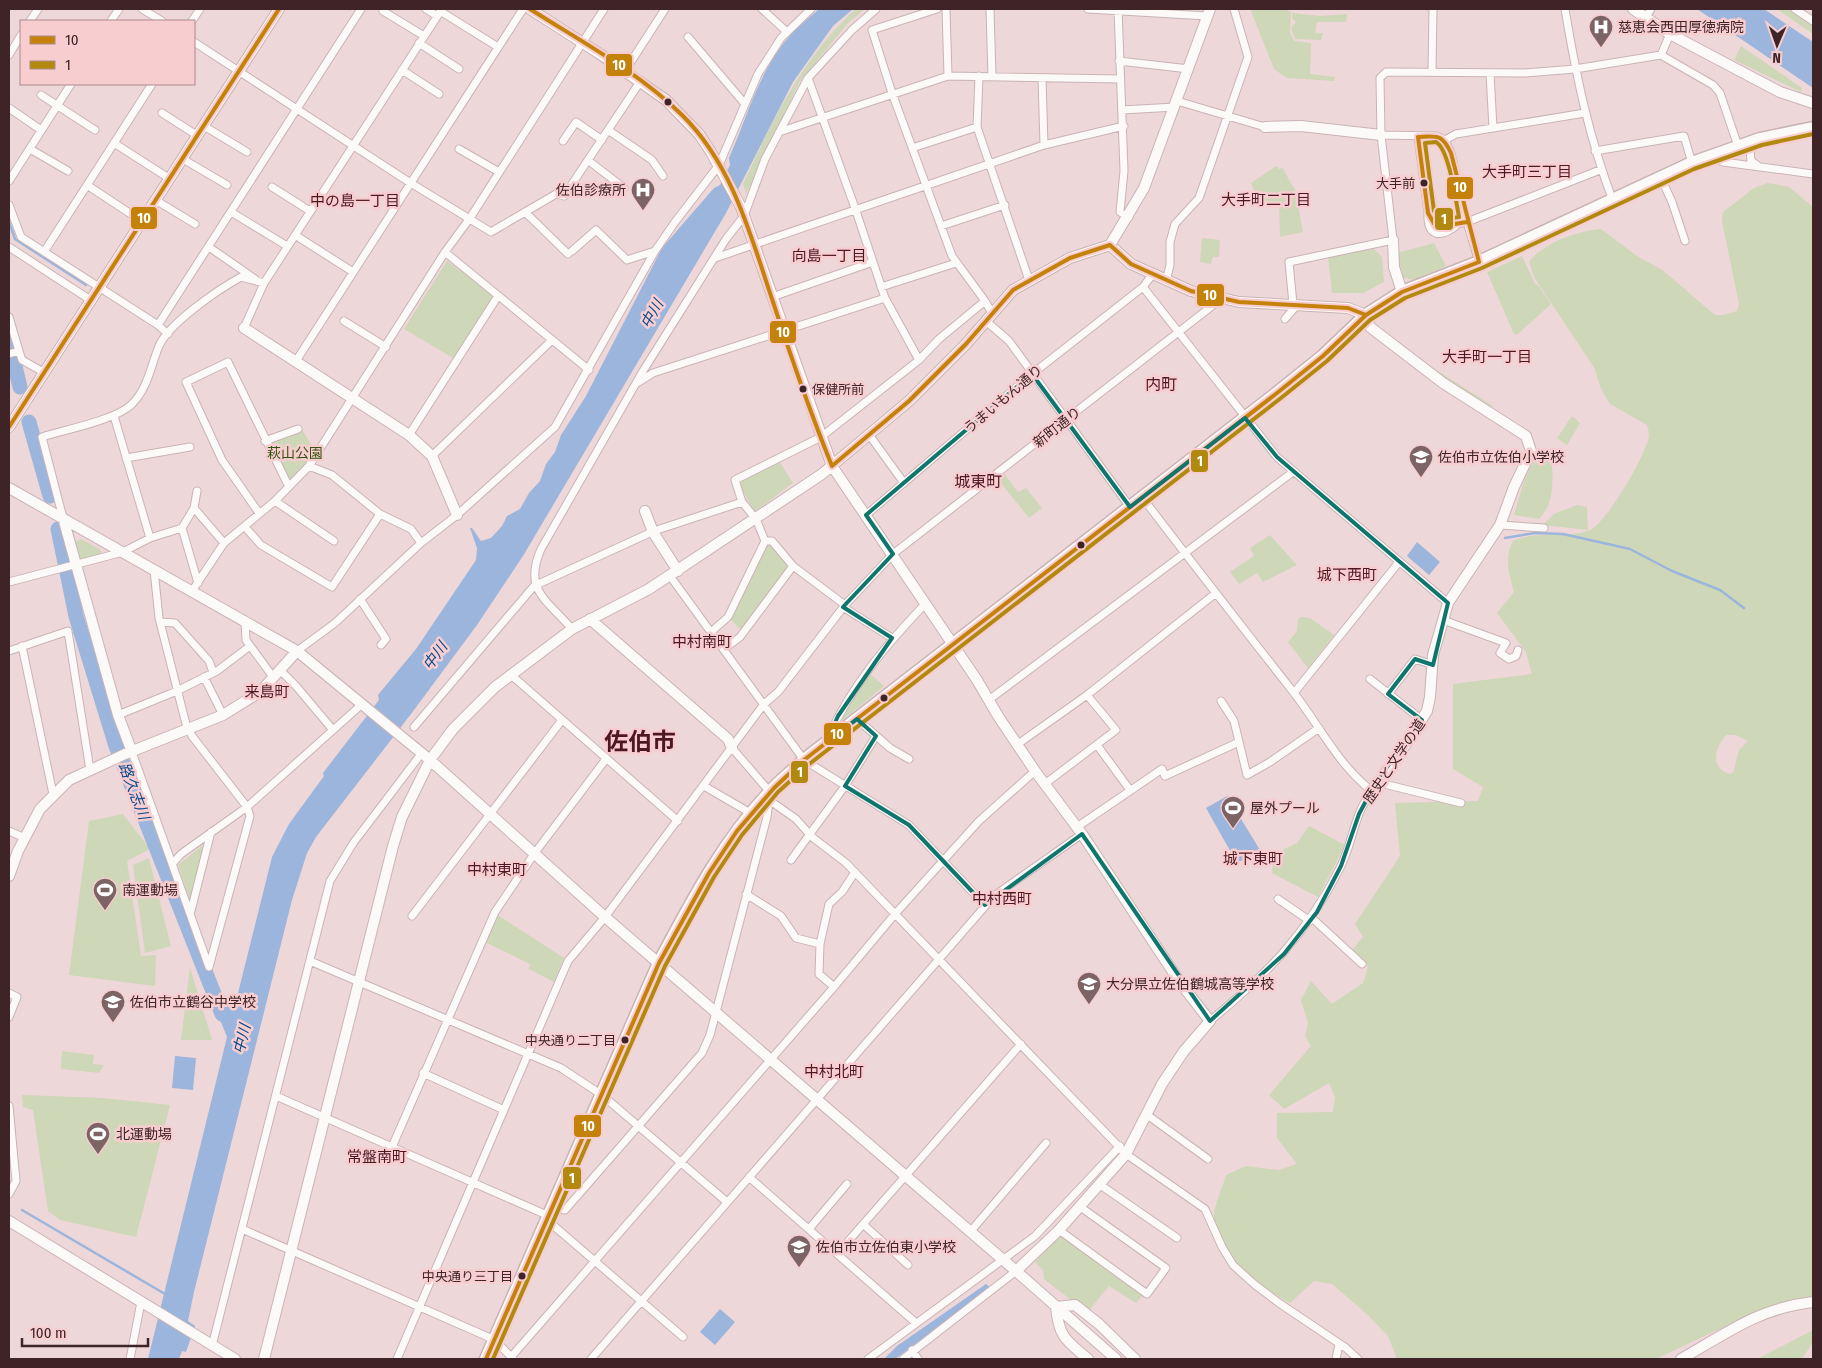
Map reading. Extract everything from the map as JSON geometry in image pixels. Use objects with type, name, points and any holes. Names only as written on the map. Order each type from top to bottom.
[{"type":"highway","points":[[486,1359],[659,963],[692,900],[736,833],[804,760],[1245,418],[1322,356],[1366,315],[1402,292],[1479,262],[1692,163],[1760,139],[1813,128]]},
{"type":"street","points":[[31,20],[38,9]]},
{"type":"street","points":[[112,20],[119,9]]},
{"type":"street","points":[[142,9],[160,20]]},
{"type":"street","points":[[193,20],[200,9]]},
{"type":"street","points":[[9,428],[279,9]]},
{"type":"street","points":[[158,326],[361,9]]},
{"type":"street","points":[[426,9],[440,12],[498,47]]},
{"type":"street","points":[[296,361],[409,182],[523,9]]},
{"type":"street","points":[[530,9],[666,100],[699,134],[721,168],[742,211],[783,332],[832,466],[926,603],[1035,771],[1046,783],[1079,830],[1181,984],[1210,1021],[1184,1051],[1123,1150],[1099,1184],[1058,1230],[995,1290],[912,1350],[903,1359]]},
{"type":"street","points":[[195,587],[224,543],[245,527],[259,512],[275,501],[288,485],[309,466],[386,348],[445,252],[470,218],[604,9]]},
{"type":"street","points":[[625,71],[665,9]]},
{"type":"street","points":[[762,9],[787,32]]},
{"type":"street","points":[[9,873],[40,809],[69,780],[110,761],[223,715],[260,692],[297,651],[335,623],[421,544],[457,515],[555,427],[655,251],[675,222],[721,168],[758,74],[781,38],[812,9]]},
{"type":"street","points":[[572,629],[534,586],[533,566],[541,549],[636,384],[715,258],[742,211],[765,159],[808,78],[852,30],[876,9]]},
{"type":"street","points":[[936,9],[872,30],[892,93],[940,226],[956,263],[985,300],[989,317],[1009,341],[1130,507]]},
{"type":"street","points":[[946,9],[948,76]]},
{"type":"street","points":[[990,9],[992,77]]},
{"type":"street","points":[[264,1359],[402,817],[430,760],[453,729],[480,699],[510,674],[572,629],[649,589],[756,519],[832,466],[870,436],[909,401],[989,317],[1004,297],[1029,280],[1070,258],[1110,245],[1129,217],[1144,188],[1208,13],[1088,9]]},
{"type":"street","points":[[1166,281],[1170,265],[1170,242],[1175,224],[1199,198],[1248,57],[1234,9]]},
{"type":"street","points":[[1432,72],[1433,9]]},
{"type":"street","points":[[1565,9],[1575,69],[1585,113],[1600,170],[1613,201]]},
{"type":"street","points":[[1633,9],[1648,13],[1670,34],[1780,92],[1811,103]]},
{"type":"street","points":[[1795,9],[1813,21]]},
{"type":"street","points":[[383,10],[459,69]]},
{"type":"street","points":[[1118,10],[1119,61],[1124,126],[1124,171],[1120,212],[1129,217]]},
{"type":"street","points":[[440,12],[295,234],[261,282],[244,328],[409,435],[432,456],[457,515]]},
{"type":"street","points":[[1661,55],[1670,34]]},
{"type":"street","points":[[9,55],[20,37]]},
{"type":"street","points":[[688,37],[745,104]]},
{"type":"street","points":[[195,43],[409,182],[491,232],[556,194],[564,196],[640,82]]},
{"type":"street","points":[[1402,292],[1394,267],[1393,240],[1381,135],[1380,78],[1386,72],[1524,73],[1575,69],[1661,55],[1712,85],[1720,93],[1738,146]]},
{"type":"street","points":[[1119,61],[1189,69]]},
{"type":"street","points":[[402,70],[439,94]]},
{"type":"street","points":[[1490,73],[1493,128]]},
{"type":"street","points":[[779,132],[948,76],[1120,79]]},
{"type":"street","points":[[979,76],[977,127],[991,163],[1029,280]]},
{"type":"street","points":[[808,78],[885,298],[918,360]]},
{"type":"street","points":[[1042,78],[1044,145]]},
{"type":"street","points":[[9,181],[70,85]]},
{"type":"street","points":[[44,252],[151,85]]},
{"type":"street","points":[[41,95],[96,130]]},
{"type":"street","points":[[1122,110],[1176,104],[1265,127],[1301,126],[1381,135],[1437,136],[1445,140],[1451,152],[1467,222],[1479,262]]},
{"type":"street","points":[[9,108],[42,130]]},
{"type":"street","points":[[162,113],[198,136]]},
{"type":"street","points":[[1445,140],[1456,134],[1585,113]]},
{"type":"street","points":[[1795,131],[1813,121]]},
{"type":"street","points":[[563,141],[576,122],[602,140]]},
{"type":"street","points":[[204,126],[247,152]]},
{"type":"street","points":[[715,258],[855,208],[926,186],[1044,145],[1124,126]]},
{"type":"street","points":[[912,148],[977,127]]},
{"type":"street","points":[[608,130],[652,160],[663,176]]},
{"type":"street","points":[[1595,151],[1684,136],[1692,163]]},
{"type":"street","points":[[1418,137],[1428,213],[1436,227],[1467,222],[1600,170]]},
{"type":"street","points":[[1760,139],[1753,144],[1750,156],[1751,162],[1760,167]]},
{"type":"street","points":[[114,143],[170,180]]},
{"type":"street","points":[[30,149],[68,171]]},
{"type":"street","points":[[459,149],[499,172]]},
{"type":"street","points":[[1712,156],[1723,162],[1813,174]]},
{"type":"street","points":[[184,159],[227,185]]},
{"type":"street","points":[[589,161],[624,188]]},
{"type":"street","points":[[1661,178],[1672,202],[1685,241]]},
{"type":"street","points":[[86,185],[143,222]]},
{"type":"street","points":[[272,187],[310,211]]},
{"type":"street","points":[[157,201],[195,224]]},
{"type":"street","points":[[9,205],[20,237],[168,334]]},
{"type":"street","points":[[940,226],[1005,205]]},
{"type":"street","points":[[231,212],[287,246]]},
{"type":"street","points":[[525,212],[570,252],[596,230],[627,260],[655,251]]},
{"type":"street","points":[[295,234],[352,272]]},
{"type":"street","points":[[1285,319],[1295,304],[1289,262],[1393,240]]},
{"type":"street","points":[[1110,245],[1131,264],[1152,275],[1222,299],[1348,308],[1366,315]]},
{"type":"street","points":[[9,247],[92,301]]},
{"type":"street","points":[[209,247],[261,282]]},
{"type":"street","points":[[445,252],[589,370]]},
{"type":"street","points":[[772,297],[873,262]]},
{"type":"street","points":[[881,287],[956,263]]},
{"type":"street","name":"うまいもん通り","points":[[866,515],[1032,374],[1143,287],[1152,275]]},
{"type":"street","points":[[154,570],[160,622],[189,730],[247,807],[250,816],[209,967],[191,911],[129,753],[68,566],[63,518],[42,438],[114,416],[132,404],[152,373],[160,345],[168,334],[212,293],[241,278],[261,282]]},
{"type":"street","points":[[1143,287],[1277,457],[1448,603]]},
{"type":"street","points":[[409,435],[498,296]]},
{"type":"street","points":[[636,384],[653,373],[885,298]]},
{"type":"street","name":"新町通り","points":[[397,1359],[568,961],[605,917],[764,704],[778,692],[844,606],[893,554],[1222,299]]},
{"type":"street","points":[[711,632],[728,617],[765,541],[756,519],[742,502],[735,480],[821,437],[918,360],[939,338],[985,300]]},
{"type":"street","name":"歴史と文学の道","points":[[1210,1021],[1252,986],[1284,954],[1311,920],[1341,866],[1359,814],[1374,786],[1422,720],[1430,697],[1433,665],[1448,603],[1500,524],[1514,487],[1531,451],[1526,436],[1442,383],[1396,349],[1370,327],[1366,315]]},
{"type":"street","points":[[9,317],[14,353],[22,360],[45,372]]},
{"type":"street","points":[[344,321],[386,348]]},
{"type":"street","points":[[432,456],[552,340]]},
{"type":"street","points":[[259,512],[222,460],[186,382],[228,362],[288,485]]},
{"type":"street","points":[[114,416],[150,538]]},
{"type":"street","points":[[265,441],[298,429]]},
{"type":"street","points":[[870,436],[904,483]]},
{"type":"street","points":[[126,458],[190,447]]},
{"type":"street","points":[[309,466],[332,475],[380,514],[411,529],[421,544]]},
{"type":"street","points":[[990,700],[1293,472]]},
{"type":"street","points":[[9,488],[154,570],[195,587],[245,622],[297,651],[430,760],[605,917],[1116,1359]]},
{"type":"street","points":[[9,582],[122,552],[150,538],[182,528],[194,508],[197,491]]},
{"type":"street","points":[[1142,497],[1257,648],[1294,693],[1356,779],[1374,786],[1461,803]]},
{"type":"street","points":[[275,501],[334,541]]},
{"type":"street","points":[[414,727],[534,586],[653,532],[742,502]]},
{"type":"street","points":[[194,508],[224,543]]},
{"type":"street","points":[[645,511],[653,532],[674,573],[711,632],[804,760],[909,825],[985,905]]},
{"type":"street","points":[[245,527],[261,545],[332,587],[380,514]]},
{"type":"street","points":[[1500,524],[1544,528]]},
{"type":"street","points":[[182,528],[195,587]]},
{"type":"street","points":[[765,541],[772,541],[793,566],[844,606],[892,638]]},
{"type":"street","points":[[1294,693],[1399,562]]},
{"type":"street","points":[[724,649],[740,637],[793,566]]},
{"type":"street","points":[[1018,744],[1087,695],[1216,593]]},
{"type":"street","points":[[360,599],[386,639],[381,645]]},
{"type":"street","points":[[826,743],[838,716],[892,638],[926,603]]},
{"type":"street","points":[[590,619],[728,739],[732,748],[769,796],[855,872],[1123,1150],[1205,1209],[1228,1259],[1254,1284],[1358,1359]]},
{"type":"street","points":[[1444,620],[1506,643],[1500,653],[1509,659],[1516,656],[1518,650]]},
{"type":"street","points":[[160,622],[175,623],[209,661],[213,672]]},
{"type":"street","points":[[245,622],[246,640],[250,646],[276,674],[296,686],[333,730]]},
{"type":"street","points":[[9,651],[68,631],[90,770]]},
{"type":"street","points":[[22,646],[53,794]]},
{"type":"street","points":[[118,715],[177,691],[204,677],[250,646]]},
{"type":"street","points":[[1388,694],[1415,659],[1433,665]]},
{"type":"street","points":[[510,674],[678,821]]},
{"type":"street","points":[[204,677],[223,715]]},
{"type":"street","points":[[1370,679],[1422,720]]},
{"type":"street","points":[[1046,783],[1116,730],[1087,695]]},
{"type":"street","points":[[1221,701],[1234,721],[1246,775],[1270,762],[1319,728]]},
{"type":"street","points":[[173,863],[181,854],[247,807],[333,730],[363,706]]},
{"type":"street","points":[[857,719],[876,736],[908,759]]},
{"type":"street","points":[[412,916],[562,720]]},
{"type":"street","points":[[791,860],[811,835],[876,736]]},
{"type":"street","points":[[591,1359],[994,896],[1130,790],[1162,769],[1165,776],[1239,742]]},
{"type":"street","points":[[1097,745],[1130,790]]},
{"type":"street","points":[[212,1346],[330,882],[354,842],[421,754]]},
{"type":"street","points":[[392,1147],[446,1020],[495,912],[534,854],[606,759]]},
{"type":"street","points":[[242,1229],[495,1340],[512,1358],[594,1260],[834,987],[895,914],[979,821],[1035,771]]},
{"type":"street","points":[[704,786],[752,814]]},
{"type":"street","points":[[550,1214],[565,1210],[702,1053],[710,1035],[767,817],[769,796]]},
{"type":"street","points":[[9,831],[25,838]]},
{"type":"street","points":[[191,911],[211,832]]},
{"type":"street","points":[[834,987],[819,974],[820,944],[829,904],[842,892],[855,872]]},
{"type":"street","points":[[746,894],[781,916],[796,938],[820,944]]},
{"type":"street","points":[[1278,899],[1311,920],[1362,964]]},
{"type":"street","points":[[310,961],[561,1068],[602,1095],[727,1202]]},
{"type":"street","points":[[9,993],[17,997],[9,1017]]},
{"type":"street","points":[[837,1254],[1021,1044]]},
{"type":"street","points":[[423,1073],[504,1110]]},
{"type":"street","points":[[276,1096],[550,1214],[594,1260],[683,1337]]},
{"type":"street","points":[[9,1106],[11,1146],[16,1181],[9,1194]]},
{"type":"street","points":[[1146,1114],[1208,1159]]},
{"type":"street","points":[[970,1232],[1046,1143]]},
{"type":"street","points":[[868,1359],[1003,1260],[1054,1218],[1123,1150]]},
{"type":"street","points":[[749,1176],[916,1323]]},
{"type":"street","points":[[809,1229],[847,1184]]},
{"type":"street","points":[[1099,1184],[1177,1238]]},
{"type":"street","points":[[1058,1230],[1146,1294],[1166,1268],[1078,1206]]},
{"type":"street","points":[[9,1221],[201,1340],[235,1359]]},
{"type":"street","points":[[863,1224],[908,1265]]},
{"type":"street","points":[[130,1359],[141,1302]]},
{"type":"street","points":[[1681,1359],[1743,1321],[1792,1304],[1813,1302]]},
{"type":"street","points":[[1056,1307],[1075,1305],[1099,1324],[1136,1359]]},
{"type":"street","points":[[1056,1307],[1058,1328],[1064,1337],[1085,1358]]},
{"type":"street","points":[[1336,1359],[1339,1344]]},
{"type":"street","points":[[912,1350],[918,1359]]},
{"type":"highlighted area","points":[[1032,374],[1130,507],[1245,418],[1277,457],[1448,603],[1433,665],[1415,659],[1388,694],[1422,720],[1376,782],[1359,814],[1341,866],[1317,912],[1284,954],[1210,1021],[1082,834],[985,905],[909,825],[845,786],[876,736],[857,719],[826,743],[838,716],[892,638],[843,607],[893,554],[866,515]]},
{"type":"green space","points":[[856,9],[865,9],[848,23],[799,83],[746,194],[743,184],[791,90],[820,47]]},
{"type":"green space","points":[[1252,9],[1285,9],[1291,12],[1290,33],[1294,41],[1311,43],[1310,74],[1335,77],[1334,81],[1287,78],[1274,69],[1251,11]]},
{"type":"green space","points":[[1777,9],[1791,9],[1813,24],[1813,34]]},
{"type":"green space","points":[[1292,13],[1321,16],[1347,14],[1346,22],[1317,22],[1315,33],[1323,33],[1321,40],[1295,39],[1291,28],[1296,22],[1292,18]]},
{"type":"green space","points":[[1741,46],[1802,88],[1801,92],[1734,60]]},
{"type":"green space","points":[[1276,166],[1279,169],[1283,168],[1295,189],[1303,232],[1280,237],[1279,202],[1259,202],[1251,183]]},
{"type":"green space","points":[[1768,183],[1789,187],[1813,207],[1813,1296],[1736,1321],[1656,1359],[1397,1359],[1388,1336],[1369,1316],[1332,1284],[1314,1281],[1290,1303],[1266,1289],[1241,1267],[1221,1242],[1214,1216],[1217,1201],[1226,1175],[1246,1166],[1279,1170],[1297,1164],[1277,1138],[1277,1113],[1333,1112],[1335,1097],[1329,1083],[1284,1109],[1269,1095],[1311,1046],[1305,1036],[1308,1023],[1301,1000],[1311,981],[1332,1004],[1363,983],[1368,967],[1352,950],[1363,937],[1355,924],[1400,856],[1395,803],[1478,801],[1483,787],[1453,769],[1453,684],[1532,674],[1526,652],[1497,613],[1514,592],[1508,560],[1513,541],[1531,536],[1579,533],[1588,531],[1596,526],[1605,516],[1633,473],[1649,436],[1647,425],[1610,404],[1601,389],[1595,369],[1534,277],[1529,262],[1543,249],[1561,239],[1582,232],[1601,229],[1637,256],[1661,269],[1715,315],[1737,311],[1739,304],[1722,221],[1723,212],[1754,188]],"holes":[[[1726,735],[1736,735],[1748,741],[1739,750],[1733,773],[1730,774],[1719,767],[1716,757],[1719,746]]]},
{"type":"green space","points":[[1202,238],[1220,240],[1219,257],[1213,257],[1211,264],[1200,262]]},
{"type":"green space","points":[[1434,243],[1446,266],[1413,280],[1403,277],[1397,253]]},
{"type":"green space","points":[[1374,249],[1382,257],[1384,282],[1363,293],[1332,293],[1328,256]]},
{"type":"green space","points":[[1522,256],[1535,284],[1538,285],[1551,304],[1517,335],[1514,334],[1487,272]]},
{"type":"green space","points":[[447,261],[495,296],[455,359],[404,329]]},
{"type":"green space","points":[[1422,361],[1493,406],[1491,409],[1420,364]]},
{"type":"green space","points":[[1572,416],[1580,423],[1567,445],[1557,438]]},
{"type":"green space","name":"萩山公園","points":[[302,429],[316,453],[308,465],[289,481],[269,443]]},
{"type":"green space","points":[[1540,454],[1551,459],[1552,491],[1548,506],[1539,519],[1514,515],[1524,481],[1536,455]]},
{"type":"green space","points":[[779,461],[793,483],[754,512],[738,481]]},
{"type":"green space","points":[[1003,472],[1018,492],[1026,488],[1042,508],[1029,518],[996,477]]},
{"type":"green space","points":[[1577,505],[1587,507],[1588,530],[1543,525],[1554,514]]},
{"type":"green space","points":[[1270,535],[1297,565],[1263,582],[1257,573],[1239,584],[1230,572],[1254,556],[1250,548]]},
{"type":"green space","points":[[81,539],[101,550],[101,554],[80,560],[75,542]]},
{"type":"green space","points":[[766,543],[771,543],[791,566],[742,631],[730,619]]},
{"type":"green space","points":[[1301,617],[1310,618],[1334,635],[1308,668],[1288,642],[1297,631],[1298,619]]},
{"type":"green space","points":[[869,673],[884,686],[843,720],[840,717]]},
{"type":"green space","name":"南運動場","points":[[123,814],[150,849],[127,861],[141,956],[156,955],[155,986],[69,975],[89,821]]},
{"type":"green space","points":[[1309,826],[1345,845],[1318,897],[1272,873],[1274,854],[1297,843]]},
{"type":"green space","points":[[204,844],[193,898],[190,900],[178,865]]},
{"type":"green space","points":[[149,858],[171,946],[145,953],[133,865]]},
{"type":"green space","points":[[496,914],[564,958],[554,982],[529,969],[530,964],[483,941]]},
{"type":"green space","points":[[190,967],[212,1040],[181,1040]]},
{"type":"green space","points":[[62,1051],[94,1055],[93,1064],[104,1065],[99,1073],[61,1069]]},
{"type":"green space","name":"北運動場","points":[[22,1095],[103,1098],[170,1105],[136,1237],[60,1220],[48,1211],[33,1110],[23,1107]]},
{"type":"green space","points":[[1060,1235],[1142,1296],[1136,1303],[1109,1286],[1090,1309],[1078,1301],[1071,1300],[1044,1279],[1043,1270],[1035,1262]]},
{"type":"green space","points":[[1813,1330],[1813,1342],[1802,1359],[1757,1359]]},
{"type":"water","name":"中川","points":[[819,9],[853,9],[833,26],[793,82],[726,213],[523,556],[477,625],[316,837],[307,853],[292,900],[194,1292],[188,1321],[195,1326],[186,1352],[182,1351],[179,1359],[148,1359],[227,1037],[211,997],[216,994],[237,997],[272,857],[289,824],[324,776],[323,773],[379,700],[378,695],[416,649],[476,560],[477,548],[470,528],[472,528],[481,541],[491,538],[502,526],[507,516],[520,509],[529,493],[540,481],[546,464],[555,452],[561,435],[586,396],[662,248],[714,188],[720,185],[730,165],[729,158],[754,95],[769,65],[799,26]]},
{"type":"water","points":[[1697,9],[1764,9],[1813,42],[1813,88]]},
{"type":"water","points":[[1417,542],[1440,562],[1429,575],[1407,556]]},
{"type":"water","name":"屋外プール","points":[[1227,796],[1260,850],[1237,863],[1206,808]]},
{"type":"water","points":[[175,1056],[196,1058],[193,1090],[172,1088]]},
{"type":"water","points":[[986,1284],[991,1288],[895,1359],[884,1359],[897,1346]]},
{"type":"water","points":[[720,1309],[735,1322],[715,1345],[700,1332]]},
{"type":"waterway","points":[[9,222],[15,239],[86,285]]},
{"type":"waterway","name":"路久志川","points":[[9,341],[20,387]]},
{"type":"waterway","name":"路久志川","points":[[29,422],[50,496]]},
{"type":"waterway","name":"路久志川","points":[[58,529],[76,616],[116,746],[222,1014]]},
{"type":"waterway","points":[[1505,538],[1535,533],[1563,534],[1630,549],[1672,571],[1720,590],[1744,608]]},
{"type":"waterway","points":[[22,1210],[165,1294]]},
{"type":"transit line","name":"10","points":[[9,427],[279,9]]},
{"type":"transit line","name":"10","points":[[530,9],[609,58],[665,99],[700,135],[715,156],[748,227],[801,384],[832,466]]},
{"type":"transit line","name":"1","points":[[493,1359],[665,966],[714,877],[742,835],[778,792],[808,765],[1281,398],[1327,361],[1370,320],[1405,298],[1482,268],[1694,169],[1762,145],[1813,134]]},
{"type":"transit line","name":"10","points":[[1418,137],[1430,136],[1442,139],[1451,153],[1479,262]]},
{"type":"transit line","name":"10","points":[[1418,137],[1428,213],[1436,227],[1467,222]]},
{"type":"transit line","name":"1","points":[[1436,142],[1445,154],[1459,217],[1439,220],[1434,211],[1425,143],[1436,142]]},
{"type":"transit line","name":"10","points":[[832,466],[909,401],[966,344],[1013,290],[1070,258],[1110,245],[1131,264],[1191,291],[1239,302],[1348,308],[1366,315]]},
{"type":"transit line","name":"10","points":[[486,1359],[659,963],[709,873],[737,831],[774,788],[804,760],[1277,393],[1323,356],[1366,315],[1402,292],[1479,262]]},
{"type":"place","name":"慈恵会西田厚徳病院","points":[[1601,48]]},
{"type":"place","name":"大手前","points":[[1424,183]]},
{"type":"place","name":"佐伯診療所","points":[[643,211]]},
{"type":"place","name":"保健所前","points":[[803,389]]},
{"type":"place","name":"佐伯市立佐伯小学校","points":[[1421,478]]},
{"type":"place","name":"屋外プール","points":[[1233,829]]},
{"type":"place","name":"南運動場","points":[[105,911]]},
{"type":"place","name":"大分県立佐伯鶴城高等学校","points":[[1089,1005]]},
{"type":"place","name":"佐伯市立鶴谷中学校","points":[[113,1023]]},
{"type":"place","name":"中央通り二丁目","points":[[625,1040]]},
{"type":"place","name":"北運動場","points":[[98,1155]]},
{"type":"place","name":"佐伯市立佐伯東小学校","points":[[799,1268]]},
{"type":"place","name":"中央通り三丁目","points":[[522,1276]]},
{"type":"district","name":"大手町三丁目","points":[[1527,172]]},
{"type":"district","name":"大手町二丁目","points":[[1266,200]]},
{"type":"district","name":"中の島一丁目","points":[[355,201]]},
{"type":"district","name":"向島一丁目","points":[[829,256]]},
{"type":"district","name":"大手町一丁目","points":[[1487,357]]},
{"type":"district","name":"内町","points":[[1161,384]]},
{"type":"district","name":"城東町","points":[[978,481]]},
{"type":"district","name":"城下西町","points":[[1347,575]]},
{"type":"district","name":"中村南町","points":[[702,642]]},
{"type":"district","name":"来島町","points":[[267,692]]},
{"type":"district","name":"佐伯市","points":[[640,742]]},
{"type":"district","name":"城下東町","points":[[1253,859]]},
{"type":"district","name":"中村東町","points":[[497,870]]},
{"type":"district","name":"中村西町","points":[[1002,899]]},
{"type":"district","name":"中村北町","points":[[834,1072]]},
{"type":"district","name":"常盤南町","points":[[377,1157]]}]
